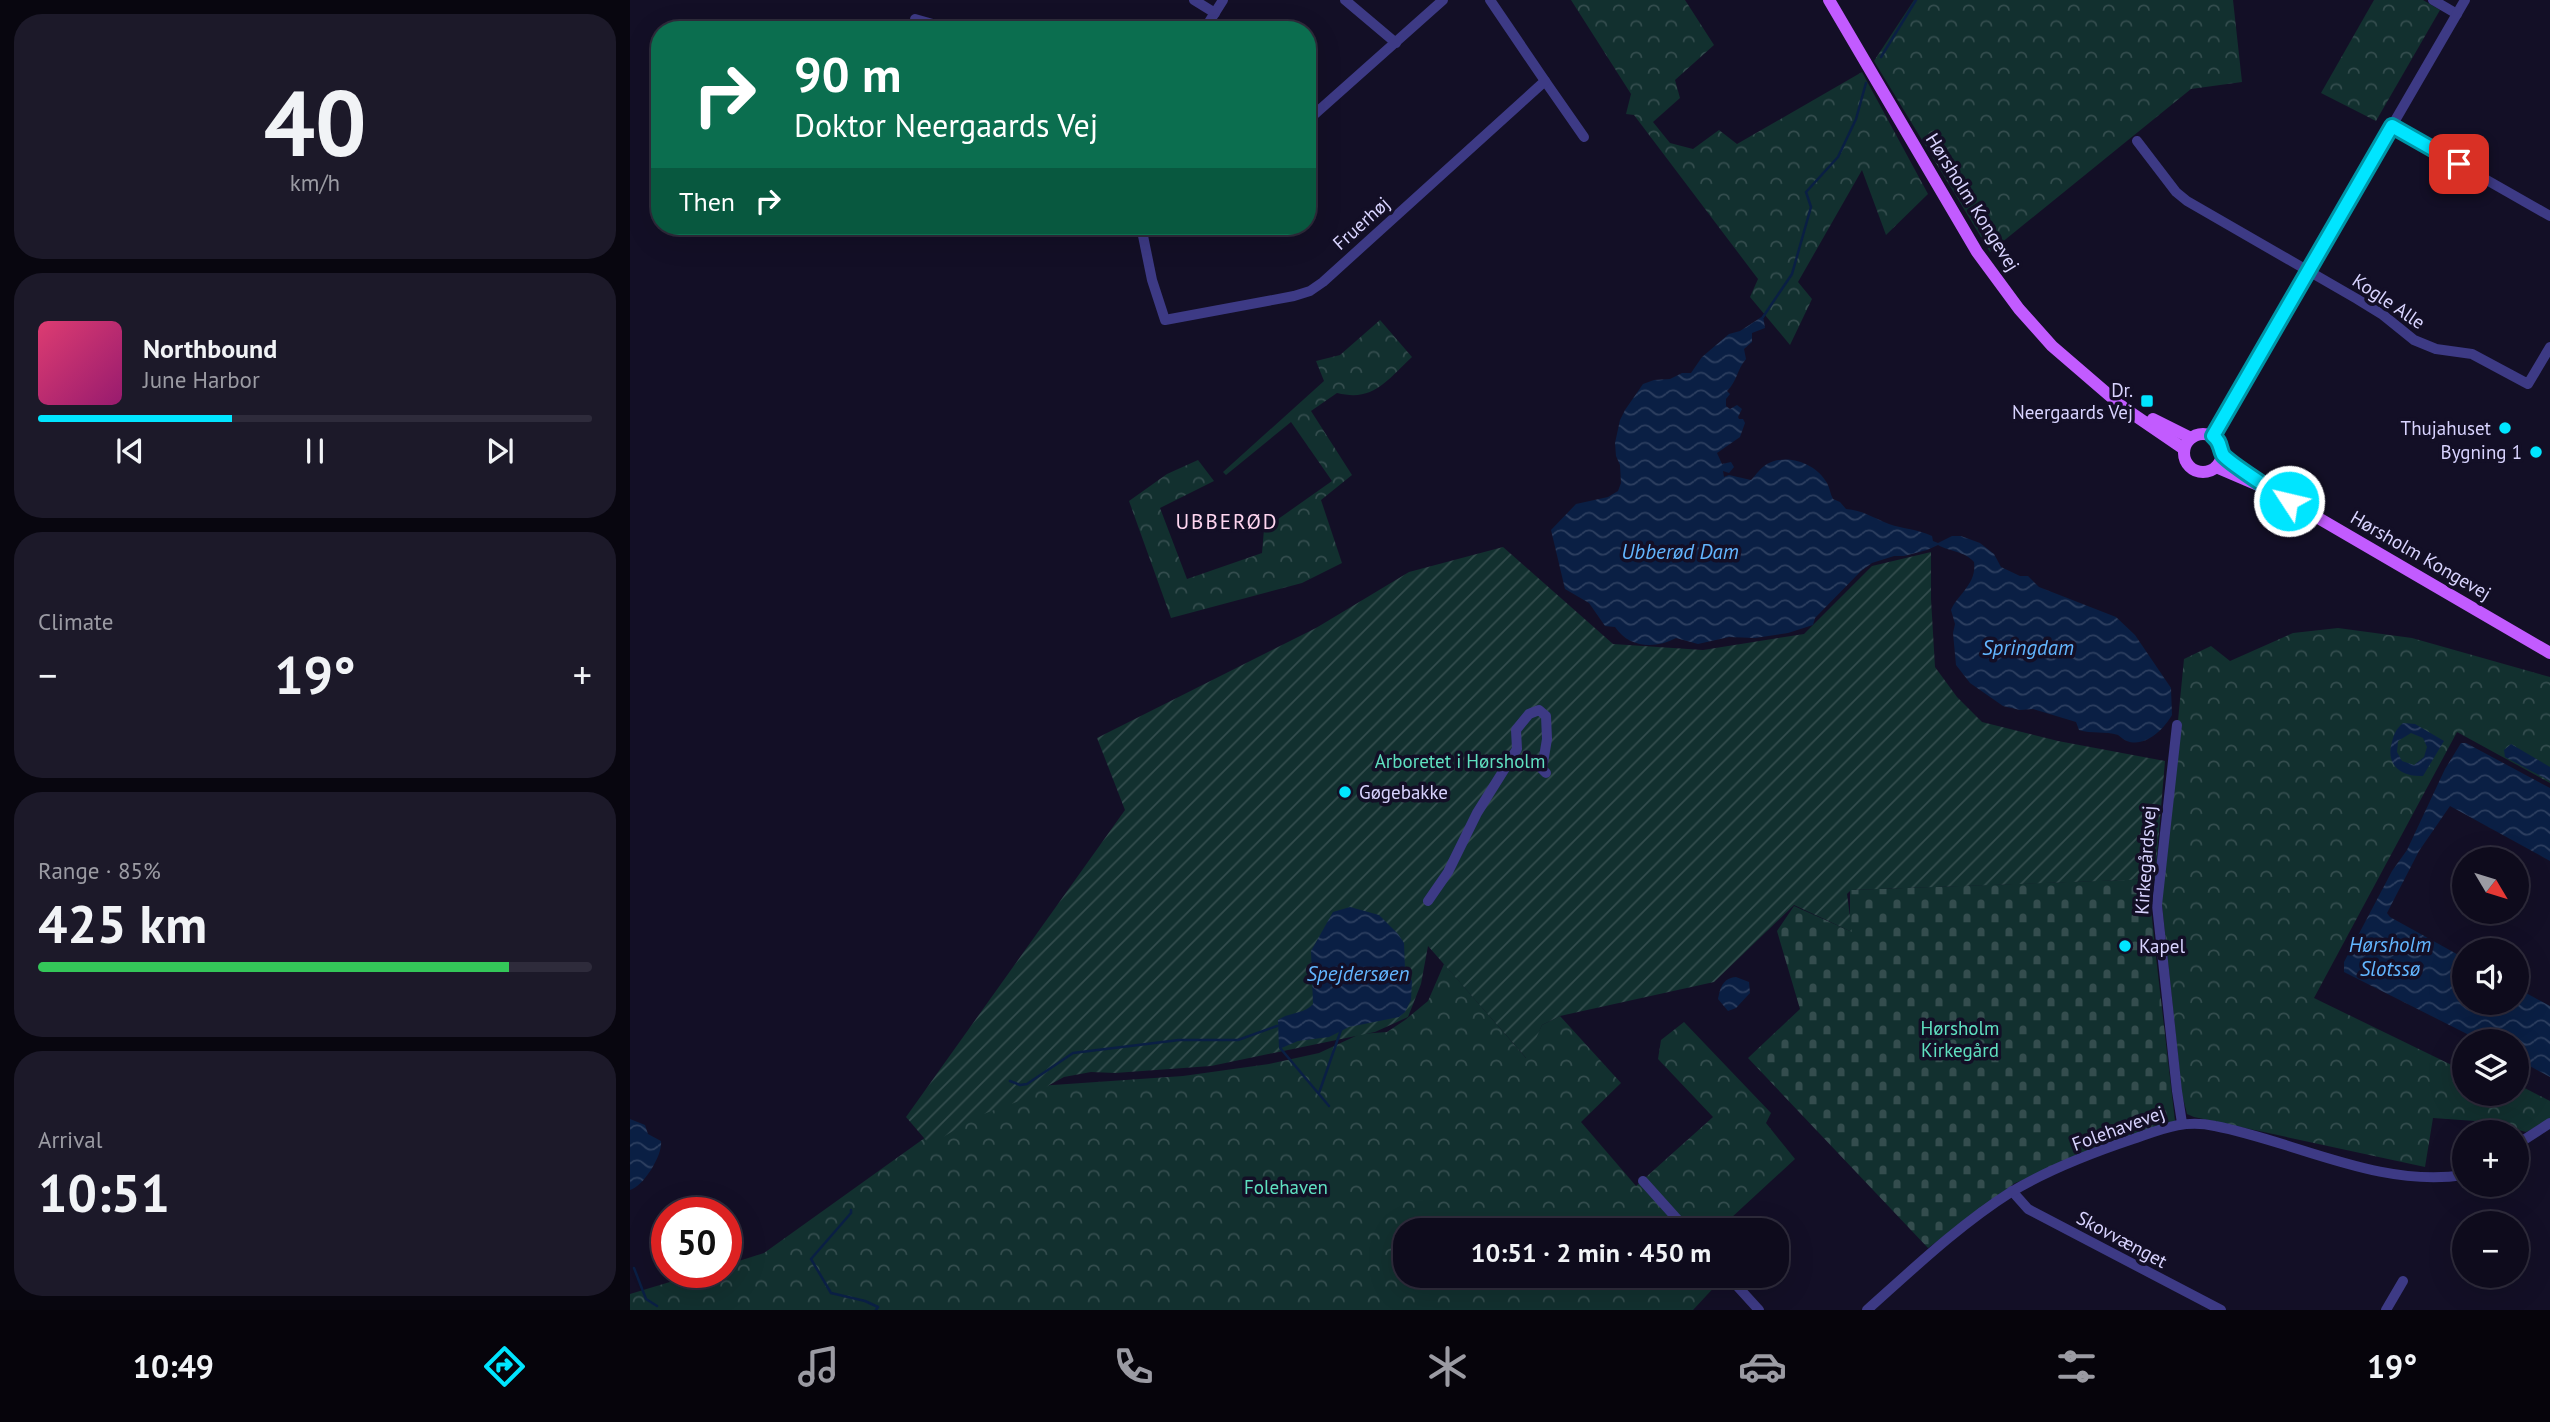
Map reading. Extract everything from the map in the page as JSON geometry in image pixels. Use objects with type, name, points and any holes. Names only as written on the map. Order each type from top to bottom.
[{"type":"main road","name":"Hørsholm Kongevej","points":[[1829,0],[1978,252],[2019,309],[2052,346],[2124,408],[2188,444]]},
{"type":"main road","points":[[2204,433],[2213,436],[2218,440],[2223,454],[2216,467],[2208,471],[2194,469],[2186,461],[2188,444],[2204,433]]},
{"type":"main road","name":"Hørsholm Kongevej","points":[[2223,454],[2272,491],[2550,653]]},
{"type":"main road","name":"Hørsholm Kongevej","points":[[2216,467],[2272,491]]},
{"type":"street","points":[[1194,0],[1215,13]]},
{"type":"street","points":[[1209,21],[1223,0]]},
{"type":"street","points":[[1345,0],[1396,43]]},
{"type":"street","points":[[1316,113],[1443,0]]},
{"type":"street","points":[[1490,0],[1584,137]]},
{"type":"street","points":[[2433,0],[2457,14]]},
{"type":"street","points":[[2213,436],[2465,0]]},
{"type":"street","points":[[915,19],[922,21]]},
{"type":"street","name":"Fruerhøj","points":[[1143,235],[1152,280],[1165,320],[1310,291],[1545,81]]},
{"type":"street","points":[[2392,126],[2550,216]]},
{"type":"street","points":[[2137,141],[2176,192],[2187,201],[2309,271]]},
{"type":"street","name":"Kogle Alle","points":[[2309,271],[2383,315],[2425,346],[2472,354],[2528,384],[2550,347]]},
{"type":"street","points":[[1428,901],[1448,872],[1477,813],[1517,749],[1516,730],[1535,710],[1546,716],[1547,740],[1542,755],[1542,768],[1546,773]]},
{"type":"street","name":"Kirkegårdsvej","points":[[2177,725],[2157,905],[2182,1123]]},
{"type":"street","name":"Folehavevej","points":[[1867,1310],[1925,1258],[2012,1191],[2112,1146],[2182,1123],[2217,1126],[2409,1176],[2452,1177]]},
{"type":"street","points":[[2529,1137],[2550,1124]]},
{"type":"street","points":[[1643,1181],[1676,1218]]},
{"type":"street","name":"Skovvænget","points":[[2012,1191],[2028,1209],[2221,1310]]},
{"type":"street","points":[[2386,1310],[2403,1281]]},
{"type":"street","points":[[1739,1288],[1759,1310]]},
{"type":"green space","points":[[1571,0],[1685,0],[1714,45],[1675,80],[1680,98],[1653,122],[1670,143],[1693,149],[1719,130],[1737,144],[1862,72],[1928,194],[1886,235],[1862,170],[1798,282],[1812,299],[1790,345],[1750,297],[1758,279],[1634,115],[1626,114],[1631,94]]},
{"type":"green space","points":[[1914,0],[2233,0],[2242,82],[2191,89],[1990,252],[1874,61]]},
{"type":"green space","points":[[2374,0],[2423,0],[2440,10],[2376,121],[2321,93]]},
{"type":"green space","points":[[1380,320],[1412,357],[1387,381],[1370,392],[1361,395],[1337,393],[1311,411],[1352,475],[1321,500],[1342,563],[1302,583],[1171,618],[1129,501],[1167,474],[1198,460],[1214,481],[1160,508],[1187,579],[1262,553],[1264,529],[1332,481],[1291,422],[1226,475],[1223,472],[1324,381],[1316,361],[1340,355]]},
{"type":"green space","name":"Arboretet i Hørsholm","points":[[1503,547],[1613,644],[1703,650],[1804,634],[1872,566],[1931,552],[1935,667],[1957,697],[1982,722],[2058,741],[2165,761],[2155,879],[1851,890],[1847,894],[1852,932],[1794,905],[1714,982],[1560,1016],[1542,1025],[1527,1059],[1428,946],[1421,984],[1408,1017],[1375,1032],[1211,1066],[1115,1073],[1091,1072],[1064,1077],[1022,1100],[978,1116],[930,1145],[906,1117],[1125,810],[1097,738],[1316,628],[1409,572]]},
{"type":"green space","points":[[2338,628],[2412,638],[2550,677],[2550,783],[2457,732],[2314,998],[2452,1065],[2452,1106],[2529,1106],[2529,1090],[2550,1101],[2550,1120],[2529,1130],[2529,1120],[2433,1118],[2425,1167],[2187,1114],[2182,1094],[2161,895],[2184,659],[2211,646],[2230,661],[2293,633]]},
{"type":"green space","name":"Hørsholm Kirkegård","points":[[2152,879],[2150,899],[2175,1121],[2015,1183],[1928,1248],[1748,1058],[1800,1009],[1777,931],[1794,906],[1850,931],[1850,890]]},
{"type":"green space","name":"Folehaven","points":[[1444,964],[1526,1058],[1542,1025],[1560,1016],[1621,1083],[1581,1122],[1636,1186],[1713,1117],[1658,1059],[1661,1040],[1684,1022],[1771,1113],[1766,1123],[1795,1159],[1731,1218],[1393,1218],[1393,1288],[1713,1288],[1693,1310],[630,1310],[630,1294],[651,1288],[742,1288],[742,1260],[764,1253],[947,1122],[1024,1087],[1183,1076],[1269,1064],[1319,1053],[1360,1034],[1387,1032],[1428,1001]]},
{"type":"water","name":"Ubberød Dam","points":[[1763,316],[1765,328],[1752,333],[1752,342],[1744,349],[1746,359],[1727,391],[1730,394],[1726,399],[1726,406],[1730,409],[1737,405],[1742,409],[1738,417],[1745,423],[1740,437],[1717,453],[1722,464],[1731,462],[1734,467],[1729,473],[1723,471],[1724,477],[1729,475],[1751,480],[1765,466],[1775,461],[1800,462],[1822,476],[1833,499],[1846,509],[1927,534],[1938,543],[1952,536],[1961,536],[1980,543],[1994,554],[2001,567],[2020,576],[2028,576],[2039,587],[2116,617],[2135,635],[2171,688],[2172,715],[2159,731],[2147,740],[2134,742],[2126,741],[2118,735],[2079,730],[2076,722],[2033,709],[2020,710],[2003,706],[1970,683],[1956,665],[1953,633],[1955,624],[1951,610],[1973,577],[1974,562],[1938,545],[1872,563],[1815,618],[1813,625],[1788,633],[1755,638],[1729,637],[1698,644],[1676,638],[1660,644],[1635,643],[1615,627],[1605,626],[1589,603],[1565,589],[1551,530],[1576,504],[1608,497],[1618,491],[1621,483],[1620,465],[1615,443],[1620,420],[1643,384],[1691,373],[1702,357],[1729,334],[1740,331]]},
{"type":"water","points":[[2403,723],[2415,724],[2444,741],[2423,776],[2402,772],[2393,763],[2390,750],[2392,742]],"holes":[[[2411,733],[2423,738],[2427,747],[2424,757],[2414,765],[2402,761],[2397,752],[2398,741]]]},
{"type":"water","name":"Hørsholm Slotssø","points":[[2461,743],[2466,743],[2550,788],[2550,861],[2529,847],[2450,806],[2419,851],[2387,913],[2452,951],[2452,1015],[2529,1015],[2529,995],[2550,1006],[2550,1077],[2529,1066],[2529,1029],[2457,1029],[2344,972],[2344,962],[2392,871],[2407,850],[2445,769]]},
{"type":"water","points":[[2511,744],[2550,767],[2550,781],[2505,757],[2504,750]]},
{"type":"water","name":"Spejdersøen","points":[[1350,907],[1379,915],[1404,943],[1405,970],[1412,981],[1411,1000],[1405,1012],[1399,1017],[1349,1027],[1329,1037],[1298,1041],[1279,1049],[1278,1020],[1306,1010],[1313,1004],[1311,951],[1333,912]]},
{"type":"water","points":[[1736,977],[1749,982],[1750,993],[1736,1008],[1728,1011],[1718,999],[1725,982]]},
{"type":"water","points":[[630,1119],[645,1125],[648,1134],[661,1141],[661,1147],[651,1170],[641,1183],[630,1190]]},
{"type":"waterway","points":[[1881,57],[1916,0]]},
{"type":"waterway","points":[[1763,317],[1792,274],[1811,207],[1806,192],[1838,157],[1856,119],[1866,83]]},
{"type":"waterway","points":[[1010,1081],[1020,1085],[1027,1084],[1073,1053],[1179,1040],[1238,1040],[1277,1026]]},
{"type":"waterway","points":[[1319,1093],[1341,1030]]},
{"type":"waterway","points":[[1281,1049],[1329,1106]]},
{"type":"waterway","points":[[851,1210],[811,1259],[831,1293],[865,1301],[878,1307],[876,1310]]},
{"type":"waterway","points":[[634,1268],[646,1299],[657,1306]]},
{"type":"place","name":"Dr. Neergaards Vej","points":[[2147,401]]},
{"type":"place","name":"Thujahuset","points":[[2505,428]]},
{"type":"place","name":"Bygning 1","points":[[2536,452]]},
{"type":"place","name":"Gøgebakke","points":[[1345,792]]},
{"type":"place","name":"Kapel","points":[[2125,946]]},
{"type":"district","name":"UBBERØD","points":[[1227,522]]},
{"type":"route","points":[[2289,501],[2223,454],[2222,447],[2213,436],[2392,126],[2459,164]]},
{"type":"water label","name":"Springdam","points":[[2028,648]]}]
